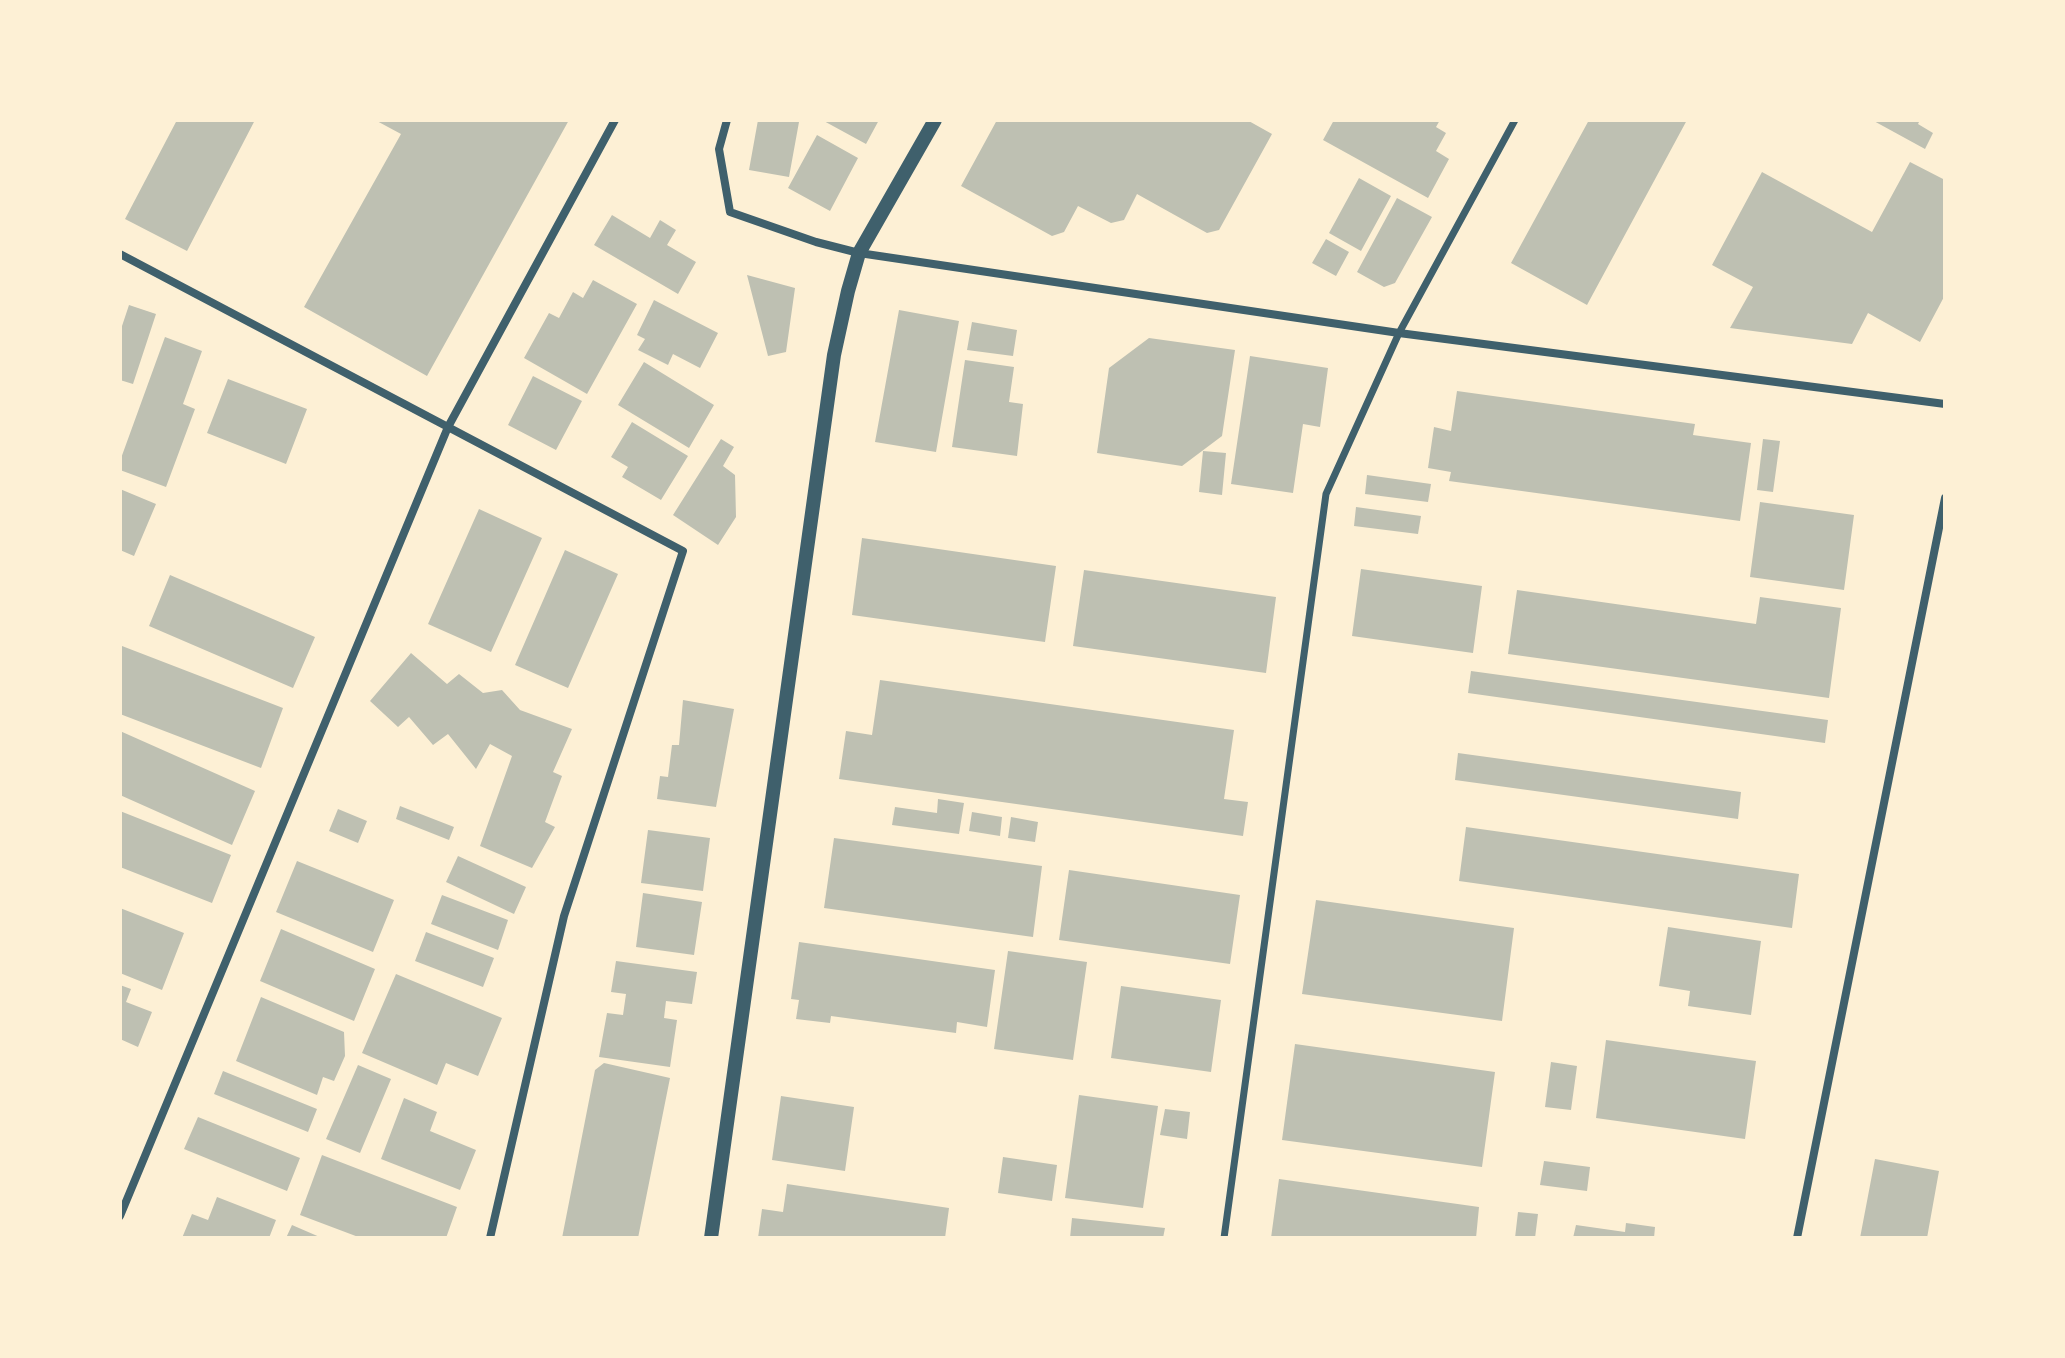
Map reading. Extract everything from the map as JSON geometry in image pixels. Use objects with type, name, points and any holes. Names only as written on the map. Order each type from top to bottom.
[{"type":"street","points":[[120,1216],[448,427],[615,120]]},
{"type":"street","points":[[727,120],[719,149],[730,212],[816,242],[859,253],[1399,333],[1945,404]]},
{"type":"street","points":[[711,1238],[834,355],[859,253],[935,120]]},
{"type":"street","points":[[1224,1238],[1326,494],[1399,333],[1515,120]]},
{"type":"street","points":[[120,254],[683,551],[564,916],[490,1238]]},
{"type":"street","points":[[1797,1238],[1945,498]]},
{"type":"building","points":[[177,120],[255,120],[187,251],[125,219]]},
{"type":"building","points":[[375,120],[569,120],[427,376],[304,307],[401,134]]},
{"type":"building","points":[[758,120],[799,122],[789,177],[749,170]]},
{"type":"building","points":[[822,120],[879,120],[866,144]]},
{"type":"building","points":[[997,120],[1247,120],[1272,134],[1219,230],[1207,233],[1137,194],[1124,220],[1111,223],[1078,206],[1064,232],[1052,236],[961,186]]},
{"type":"building","points":[[1334,120],[1440,120],[1436,127],[1446,133],[1436,151],[1449,159],[1428,198],[1323,140]]},
{"type":"building","points":[[1589,120],[1687,120],[1587,305],[1511,263]]},
{"type":"building","points":[[1872,120],[1920,120],[1918,124],[1933,133],[1925,149]]},
{"type":"building","points":[[817,135],[858,158],[830,211],[788,188]]},
{"type":"building","points":[[1910,162],[1945,180],[1945,295],[1920,342],[1868,313],[1852,344],[1730,328],[1753,287],[1712,265],[1762,172],[1872,232]]},
{"type":"building","points":[[1359,178],[1391,196],[1361,251],[1329,233]]},
{"type":"building","points":[[1397,198],[1432,217],[1395,283],[1384,287],[1357,272]]},
{"type":"building","points":[[612,215],[650,238],[660,220],[676,230],[667,245],[696,262],[678,294],[594,245]]},
{"type":"building","points":[[1326,239],[1349,252],[1336,276],[1312,263]]},
{"type":"building","points":[[747,275],[795,288],[786,352],[768,356]]},
{"type":"building","points":[[593,280],[637,304],[587,394],[524,358],[549,313],[559,318],[573,292],[583,298]]},
{"type":"building","points":[[654,300],[718,333],[700,368],[673,354],[668,365],[638,350],[645,339],[637,335]]},
{"type":"building","points":[[129,305],[156,314],[133,384],[120,380],[120,332]]},
{"type":"building","points":[[899,310],[959,321],[936,452],[875,442]]},
{"type":"building","points":[[972,322],[1017,330],[1013,356],[967,350]]},
{"type":"building","points":[[165,337],[202,351],[183,404],[195,409],[166,487],[120,470],[120,461]]},
{"type":"building","points":[[1149,338],[1235,350],[1222,436],[1182,466],[1097,453],[1109,368]]},
{"type":"building","points":[[1250,356],[1328,368],[1320,427],[1303,424],[1293,493],[1231,484]]},
{"type":"building","points":[[965,360],[1014,367],[1009,402],[1023,404],[1017,456],[952,447]]},
{"type":"building","points":[[644,362],[714,405],[689,448],[618,405]]},
{"type":"building","points":[[533,376],[582,401],[556,450],[508,425]]},
{"type":"building","points":[[228,379],[307,409],[286,464],[207,433]]},
{"type":"building","points":[[1457,391],[1695,424],[1693,435],[1751,443],[1740,521],[1449,481],[1451,472],[1428,468],[1434,427],[1451,431]]},
{"type":"building","points":[[632,422],[688,456],[661,500],[622,477],[628,467],[611,457]]},
{"type":"building","points":[[721,439],[734,447],[723,466],[735,475],[736,517],[718,545],[673,515]]},
{"type":"building","points":[[1763,439],[1780,441],[1773,492],[1757,490]]},
{"type":"building","points":[[1203,451],[1226,453],[1222,495],[1199,492]]},
{"type":"building","points":[[1367,475],[1431,484],[1428,502],[1365,494]]},
{"type":"building","points":[[120,489],[156,504],[134,556],[120,550]]},
{"type":"building","points":[[1760,502],[1854,515],[1844,590],[1750,577]]},
{"type":"building","points":[[1356,507],[1421,516],[1418,534],[1354,526]]},
{"type":"building","points":[[479,509],[542,538],[491,652],[428,624]]},
{"type":"building","points":[[862,538],[1056,566],[1045,642],[852,615]]},
{"type":"building","points":[[565,550],[618,574],[568,688],[515,665]]},
{"type":"building","points":[[1361,569],[1482,586],[1473,653],[1352,636]]},
{"type":"building","points":[[1084,570],[1276,597],[1266,673],[1073,646]]},
{"type":"building","points":[[170,575],[315,637],[293,688],[149,626]]},
{"type":"building","points":[[1517,590],[1756,624],[1760,597],[1841,608],[1829,698],[1508,654]]},
{"type":"building","points":[[122,646],[283,708],[261,768],[120,714]]},
{"type":"building","points":[[411,653],[447,684],[459,674],[483,693],[502,690],[520,710],[572,729],[553,772],[562,776],[545,822],[555,827],[532,868],[480,846],[512,756],[490,744],[476,769],[448,734],[433,745],[409,717],[398,727],[370,701]]},
{"type":"building","points":[[1471,671],[1828,720],[1825,743],[1468,693]]},
{"type":"building","points":[[880,680],[1234,730],[1224,799],[1248,802],[1243,836],[839,779],[846,731],[872,735]]},
{"type":"building","points":[[683,700],[734,709],[716,807],[657,799],[660,776],[668,777],[672,745],[679,745]]},
{"type":"building","points":[[120,731],[255,791],[232,845],[120,795]]},
{"type":"building","points":[[1458,753],[1741,792],[1738,819],[1455,780]]},
{"type":"building","points":[[938,799],[964,803],[959,834],[892,825],[895,807],[937,813]]},
{"type":"building","points":[[400,806],[454,827],[449,840],[396,819]]},
{"type":"building","points":[[338,809],[367,821],[358,843],[329,831]]},
{"type":"building","points":[[120,811],[231,855],[212,903],[120,867]]},
{"type":"building","points":[[972,812],[1002,817],[1000,836],[969,831]]},
{"type":"building","points":[[1011,817],[1038,822],[1035,842],[1008,838]]},
{"type":"building","points":[[1466,827],[1799,874],[1792,928],[1459,881]]},
{"type":"building","points":[[648,830],[710,838],[703,891],[641,883]]},
{"type":"building","points":[[834,838],[1042,866],[1033,937],[824,908]]},
{"type":"building","points":[[458,856],[526,887],[514,914],[446,882]]},
{"type":"building","points":[[297,861],[394,900],[373,952],[276,912]]},
{"type":"building","points":[[1069,870],[1240,895],[1230,964],[1059,940]]},
{"type":"building","points":[[643,893],[702,902],[694,955],[636,947]]},
{"type":"building","points":[[442,895],[508,920],[498,950],[431,924]]},
{"type":"building","points":[[1316,900],[1514,928],[1502,1021],[1302,994]]},
{"type":"building","points":[[120,908],[184,933],[162,990],[120,973]]},
{"type":"building","points":[[1668,927],[1761,941],[1751,1015],[1688,1006],[1690,991],[1659,986]]},
{"type":"building","points":[[281,929],[375,969],[354,1021],[260,981]]},
{"type":"building","points":[[426,932],[494,958],[483,987],[415,961]]},
{"type":"building","points":[[799,942],[995,970],[987,1027],[957,1022],[956,1033],[831,1016],[830,1023],[796,1019],[799,1000],[791,999]]},
{"type":"building","points":[[1008,951],[1087,962],[1073,1060],[994,1049]]},
{"type":"building","points":[[616,961],[697,972],[692,1004],[666,1001],[664,1018],[677,1020],[670,1067],[599,1057],[607,1013],[623,1015],[626,994],[611,992]]},
{"type":"building","points":[[396,974],[502,1018],[478,1076],[446,1063],[437,1085],[362,1053]]},
{"type":"building","points":[[120,985],[131,989],[126,1002],[152,1012],[138,1047],[120,1039]]},
{"type":"building","points":[[1121,986],[1221,1000],[1211,1072],[1111,1058]]},
{"type":"building","points":[[261,997],[344,1032],[345,1056],[334,1081],[323,1077],[317,1095],[236,1061]]},
{"type":"building","points":[[1606,1040],[1756,1061],[1745,1139],[1596,1118]]},
{"type":"building","points":[[1295,1044],[1495,1072],[1482,1167],[1282,1140]]},
{"type":"building","points":[[1551,1062],[1577,1066],[1571,1110],[1545,1107]]},
{"type":"building","points":[[604,1063],[670,1078],[638,1238],[562,1238],[595,1070]]},
{"type":"building","points":[[358,1065],[391,1079],[360,1153],[326,1139]]},
{"type":"building","points":[[223,1071],[317,1109],[308,1132],[214,1094]]},
{"type":"building","points":[[1079,1095],[1158,1106],[1143,1208],[1065,1198]]},
{"type":"building","points":[[781,1096],[854,1107],[845,1171],[772,1160]]},
{"type":"building","points":[[404,1098],[437,1112],[430,1131],[476,1150],[460,1190],[381,1159]]},
{"type":"building","points":[[1165,1109],[1190,1112],[1187,1139],[1160,1135]]},
{"type":"building","points":[[198,1117],[300,1158],[287,1191],[184,1149]]},
{"type":"building","points":[[322,1155],[457,1207],[446,1238],[361,1238],[300,1215]]},
{"type":"building","points":[[1003,1157],[1057,1165],[1052,1201],[998,1193]]},
{"type":"building","points":[[1875,1159],[1939,1171],[1927,1238],[1860,1238]]},
{"type":"building","points":[[1544,1161],[1590,1167],[1587,1191],[1540,1185]]},
{"type":"building","points":[[1279,1179],[1479,1207],[1476,1238],[1271,1238]]},
{"type":"building","points":[[787,1184],[949,1208],[945,1238],[758,1238],[762,1209],[783,1212]]},
{"type":"building","points":[[217,1197],[276,1220],[269,1238],[182,1238],[192,1214],[208,1220]]},
{"type":"building","points":[[1518,1212],[1538,1214],[1535,1238],[1515,1238]]},
{"type":"building","points":[[1072,1218],[1165,1228],[1163,1238],[1070,1238]]},
{"type":"building","points":[[1626,1223],[1655,1227],[1654,1238],[1573,1238],[1576,1225],[1625,1232]]},
{"type":"building","points":[[292,1225],[322,1238],[286,1238]]}]
